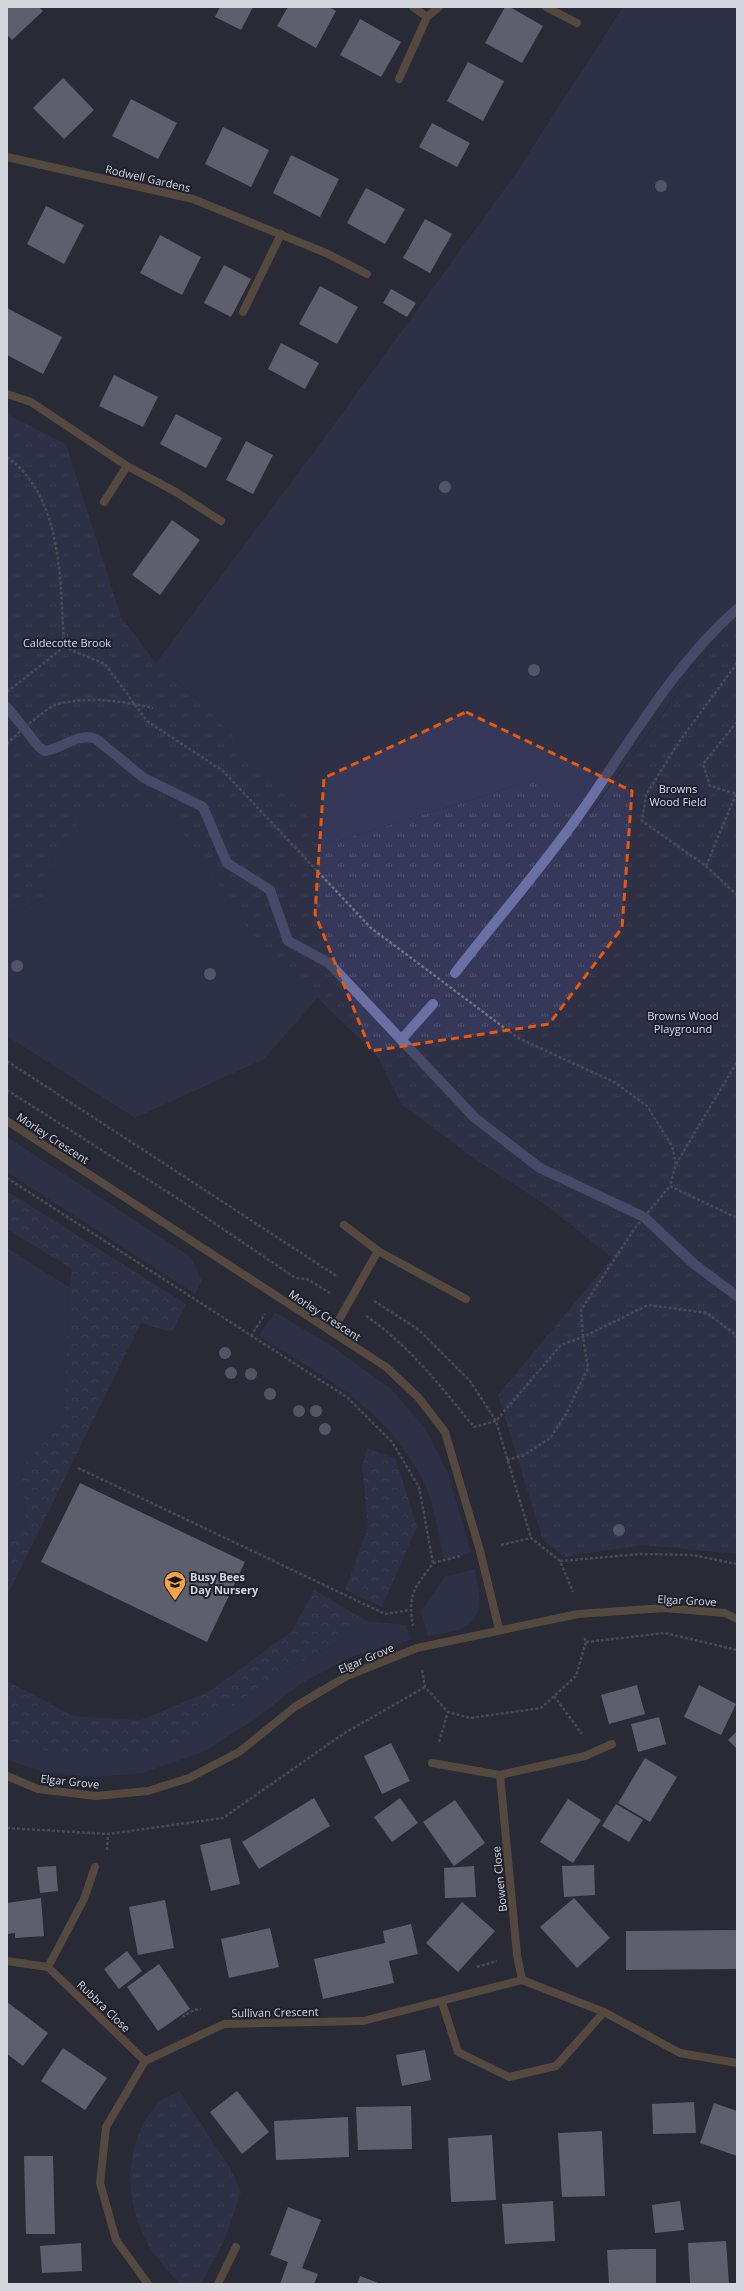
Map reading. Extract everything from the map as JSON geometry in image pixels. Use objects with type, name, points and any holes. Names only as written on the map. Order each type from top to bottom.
[{"type":"street","points":[[413,7],[427,17]]},
{"type":"street","points":[[399,78],[427,17],[439,7]]},
{"type":"street","points":[[546,7],[577,23]]},
{"type":"street","name":"Rodwell Gardens","points":[[7,158],[193,199],[281,234],[367,274]]},
{"type":"street","points":[[243,312],[281,234]]},
{"type":"street","points":[[7,394],[31,402],[127,466],[176,492],[221,522]]},
{"type":"street","points":[[104,502],[127,466]]},
{"type":"street","name":"Morley Crescent","points":[[7,1121],[386,1368],[418,1397],[445,1432],[480,1551],[499,1629]]},
{"type":"street","points":[[344,1226],[378,1251],[466,1299]]},
{"type":"street","points":[[332,1332],[378,1251]]},
{"type":"street","name":"Elgar Grove","points":[[7,1776],[38,1789],[96,1796],[148,1791],[189,1778],[239,1752],[296,1706],[347,1676],[417,1648],[499,1629],[578,1614],[664,1608],[725,1613],[737,1619]]},
{"type":"street","points":[[432,1763],[500,1775],[585,1756],[612,1744]]},
{"type":"street","name":"Bowen Close","points":[[500,1775],[517,1955],[522,1980]]},
{"type":"street","points":[[7,1961],[48,1966],[84,1899],[95,1867]]},
{"type":"street","name":"Rubbra Close","points":[[48,1966],[145,2061]]},
{"type":"street","points":[[522,1980],[604,2012],[680,2053],[737,2063]]},
{"type":"street","name":"Sullivan Crescent","points":[[145,2061],[224,2024],[363,2021],[442,2002],[522,1980]]},
{"type":"street","points":[[442,2002],[458,2052],[509,2077],[556,2066],[604,2012]]},
{"type":"street","points":[[145,2061],[106,2127],[100,2183],[116,2240],[148,2284]]},
{"type":"street","points":[[218,2284],[236,2247]]},
{"type":"path","points":[[7,457],[17,464],[35,486],[50,520],[60,576],[64,647]]},
{"type":"path","points":[[7,692],[14,684],[64,647]]},
{"type":"path","points":[[64,647],[105,664],[147,721],[223,771],[371,928],[518,1038],[614,1082],[647,1106],[672,1146],[676,1164]]},
{"type":"path","points":[[737,663],[679,742],[646,795],[642,820],[706,866],[737,895]]},
{"type":"path","points":[[7,744],[29,724],[57,704],[100,700],[153,708]]},
{"type":"path","points":[[706,866],[737,794],[710,786],[703,764],[737,722]]},
{"type":"path","points":[[7,1061],[419,1330],[470,1381],[496,1421],[531,1538]]},
{"type":"path","points":[[507,1460],[524,1455],[550,1438],[566,1414],[588,1368],[583,1337],[581,1310],[635,1228],[670,1186],[676,1164],[737,1062]]},
{"type":"path","points":[[7,1178],[348,1398],[392,1442],[419,1488],[433,1563]]},
{"type":"path","points":[[670,1186],[737,1218]]},
{"type":"path","points":[[78,1468],[385,1614],[410,1610]]},
{"type":"path","points":[[560,1561],[648,1554],[693,1555],[737,1564]]},
{"type":"path","points":[[586,1642],[665,1632],[737,1650]]},
{"type":"path","points":[[7,1828],[108,1834],[223,1818],[343,1734],[426,1687]]},
{"type":"path","points":[[554,1696],[583,1735],[585,1756]]},
{"type":"path","points":[[432,1763],[448,1712]]},
{"type":"path","points":[[473,1968],[517,1955]]},
{"type":"path","points":[[176,2020],[194,2010],[209,2007]]},
{"type":"highlighted area","points":[[466,712],[632,791],[622,928],[549,1024],[371,1051],[315,914],[324,778]]},
{"type":"green space","points":[[623,7],[737,7],[737,617],[726,627],[589,814],[532,781],[332,843],[208,709],[156,663],[325,437],[514,176]]},
{"type":"green space","points":[[7,414],[66,444],[121,617],[156,663],[208,709],[332,843],[532,781],[590,814],[726,627],[737,617],[737,1554],[642,1545],[564,1557],[543,1540],[498,1395],[612,1258],[550,1208],[468,1154],[401,1104],[378,1057],[251,933],[168,811],[89,808],[52,859],[43,898],[7,914]]},
{"type":"green space","points":[[89,808],[168,810],[251,933],[318,998],[264,1059],[135,1118],[7,1036],[7,914],[43,898],[52,859]]},
{"type":"green space","points":[[7,1137],[191,1257],[202,1281],[195,1294],[7,1172]]},
{"type":"green space","points":[[7,1191],[186,1304],[172,1332],[141,1323],[7,1596],[7,1543],[26,1525],[21,1467],[64,1421],[69,1287],[72,1269],[7,1229]]},
{"type":"green space","points":[[7,1248],[69,1287],[64,1421],[21,1467],[26,1525],[7,1543]]},
{"type":"green space","points":[[275,1312],[327,1343],[391,1389],[425,1428],[449,1475],[471,1553],[444,1559],[434,1511],[425,1485],[411,1459],[394,1436],[375,1416],[332,1382],[259,1336]]},
{"type":"green space","points":[[367,1448],[396,1459],[417,1527],[382,1607],[345,1590],[368,1527],[362,1467]]},
{"type":"green space","points":[[475,1569],[480,1601],[476,1616],[471,1622],[458,1630],[428,1636],[421,1611],[446,1576]]},
{"type":"green space","points":[[314,1590],[367,1621],[338,1643],[280,1672],[186,1740],[148,1755],[65,1755],[7,1741],[7,1681],[74,1716],[141,1720],[210,1691],[292,1631]]},
{"type":"green space","points":[[367,1621],[406,1625],[411,1640],[351,1657],[300,1684],[257,1718],[205,1751],[143,1773],[96,1777],[46,1773],[7,1760],[7,1741],[65,1755],[186,1740],[280,1672],[338,1643]]},
{"type":"green space","points":[[179,2091],[231,2169],[241,2192],[224,2241],[201,2284],[179,2284],[150,2248],[141,2231],[135,2213],[132,2194],[130,2175],[132,2157],[137,2138],[145,2121],[156,2105]]},
{"type":"building","points":[[7,7],[39,7],[43,11],[12,40],[7,35]]},
{"type":"building","points":[[220,7],[253,7],[241,30],[215,17]]},
{"type":"building","points":[[288,7],[329,7],[336,11],[316,48],[277,26]]},
{"type":"building","points":[[505,7],[510,7],[543,26],[522,63],[485,43]]},
{"type":"building","points":[[360,19],[401,42],[381,77],[340,55]]},
{"type":"building","points":[[468,62],[504,81],[483,121],[447,101]]},
{"type":"building","points":[[63,78],[94,110],[64,139],[33,108]]},
{"type":"building","points":[[131,99],[177,123],[158,159],[112,136]]},
{"type":"building","points":[[432,123],[470,143],[457,167],[419,147]]},
{"type":"building","points":[[223,127],[269,150],[251,187],[205,164]]},
{"type":"building","points":[[291,155],[339,179],[320,217],[273,193]]},
{"type":"building","points":[[366,188],[405,209],[385,244],[347,223]]},
{"type":"building","points":[[46,206],[84,225],[64,264],[27,244]]},
{"type":"building","points":[[425,219],[452,234],[430,273],[403,258]]},
{"type":"building","points":[[160,235],[201,257],[182,295],[140,273]]},
{"type":"building","points":[[224,265],[251,279],[231,317],[204,303]]},
{"type":"building","points":[[320,286],[358,307],[337,344],[299,324]]},
{"type":"building","points":[[391,289],[416,303],[407,317],[383,303]]},
{"type":"building","points":[[7,308],[62,337],[43,374],[7,355]]},
{"type":"building","points":[[281,343],[319,363],[305,389],[268,369]]},
{"type":"building","points":[[114,375],[158,397],[143,427],[99,406]]},
{"type":"building","points":[[176,414],[222,438],[206,468],[160,444]]},
{"type":"building","points":[[246,441],[273,455],[253,494],[226,480]]},
{"type":"building","points":[[172,520],[200,540],[160,595],[132,575]]},
{"type":"building","name":"Busy Bees Day Nursery","points":[[80,1483],[245,1562],[207,1642],[41,1562]]},
{"type":"building","points":[[637,1685],[645,1714],[609,1724],[601,1695]]},
{"type":"building","points":[[699,1685],[736,1704],[721,1735],[684,1717]]},
{"type":"building","points":[[659,1717],[666,1744],[638,1752],[631,1724]]},
{"type":"building","points":[[737,1731],[737,1749],[728,1740]]},
{"type":"building","points":[[391,1743],[410,1781],[382,1794],[364,1756]]},
{"type":"building","points":[[645,1758],[677,1777],[650,1822],[618,1803]]},
{"type":"building","points":[[314,1798],[330,1826],[259,1869],[242,1842]]},
{"type":"building","points":[[400,1798],[418,1823],[392,1842],[374,1817]]},
{"type":"building","points":[[568,1799],[601,1820],[573,1863],[540,1842]]},
{"type":"building","points":[[455,1800],[485,1843],[454,1866],[423,1822]]},
{"type":"building","points":[[616,1804],[643,1820],[629,1842],[602,1826]]},
{"type":"building","points":[[230,1838],[240,1884],[211,1891],[200,1845]]},
{"type":"building","points":[[594,1865],[595,1895],[564,1897],[562,1866]]},
{"type":"building","points":[[56,1866],[58,1891],[40,1893],[37,1867]]},
{"type":"building","points":[[474,1866],[476,1897],[445,1898],[444,1868]]},
{"type":"building","points":[[41,1898],[44,1936],[15,1938],[15,1933],[7,1934],[7,1903]]},
{"type":"building","points":[[574,1898],[610,1938],[577,1968],[540,1927]]},
{"type":"building","points":[[165,1900],[174,1948],[138,1955],[129,1907]]},
{"type":"building","points":[[462,1902],[495,1931],[458,1972],[426,1943]]},
{"type":"building","points":[[411,1924],[418,1954],[389,1961],[394,1983],[323,1999],[314,1959],[385,1943],[383,1931]]},
{"type":"building","points":[[270,1928],[279,1967],[229,1978],[221,1939]]},
{"type":"building","points":[[737,1930],[737,1969],[626,1970],[626,1931]]},
{"type":"building","points":[[127,1951],[142,1971],[119,1989],[104,1969]]},
{"type":"building","points":[[159,1964],[190,2009],[158,2031],[127,1987]]},
{"type":"building","points":[[7,2002],[48,2033],[23,2066],[7,2054]]},
{"type":"building","points":[[63,2048],[107,2078],[85,2110],[41,2081]]},
{"type":"building","points":[[425,2050],[431,2080],[402,2086],[396,2055]]},
{"type":"building","points":[[237,2091],[269,2132],[242,2154],[210,2112]]},
{"type":"building","points":[[694,2102],[696,2133],[653,2134],[652,2104]]},
{"type":"building","points":[[714,2103],[737,2111],[737,2156],[700,2143]]},
{"type":"building","points":[[411,2106],[412,2149],[358,2150],[356,2107]]},
{"type":"building","points":[[348,2117],[349,2157],[276,2160],[274,2121]]},
{"type":"building","points":[[602,2131],[605,2196],[562,2197],[558,2133]]},
{"type":"building","points":[[492,2135],[496,2200],[451,2202],[448,2138]]},
{"type":"building","points":[[24,2156],[53,2156],[55,2234],[26,2234]]},
{"type":"building","points":[[553,2201],[555,2241],[505,2244],[502,2204]]},
{"type":"building","points":[[680,2201],[684,2230],[655,2233],[652,2205]]},
{"type":"building","points":[[288,2207],[321,2220],[302,2268],[318,2274],[314,2284],[280,2284],[288,2262],[270,2255]]},
{"type":"building","points":[[726,2241],[729,2284],[690,2284],[688,2243]]},
{"type":"building","points":[[81,2243],[82,2271],[42,2273],[40,2246]]},
{"type":"building","points":[[656,2249],[656,2284],[609,2284],[607,2250]]},
{"type":"building","points":[[360,2276],[381,2284],[357,2284]]},
{"type":"waterway","points":[[455,973],[579,815],[671,681],[714,631],[737,609]]},
{"type":"waterway","points":[[7,707],[39,747],[45,751],[51,750],[76,739],[89,737],[96,739],[144,778],[203,807],[227,863],[270,890],[288,941],[329,963],[475,1118],[540,1168],[644,1217],[694,1264],[737,1296]]},
{"type":"waterway","points":[[401,1040],[433,1004]]},
{"type":"place","name":"Busy Bees Day Nursery","points":[[175,1602]]},
{"type":"park label","name":"Caldecotte Brook","points":[[67,642]]},
{"type":"park label","name":"Browns Wood Field","points":[[678,794]]},
{"type":"park label","name":"Browns Wood Playground","points":[[683,1021]]}]
